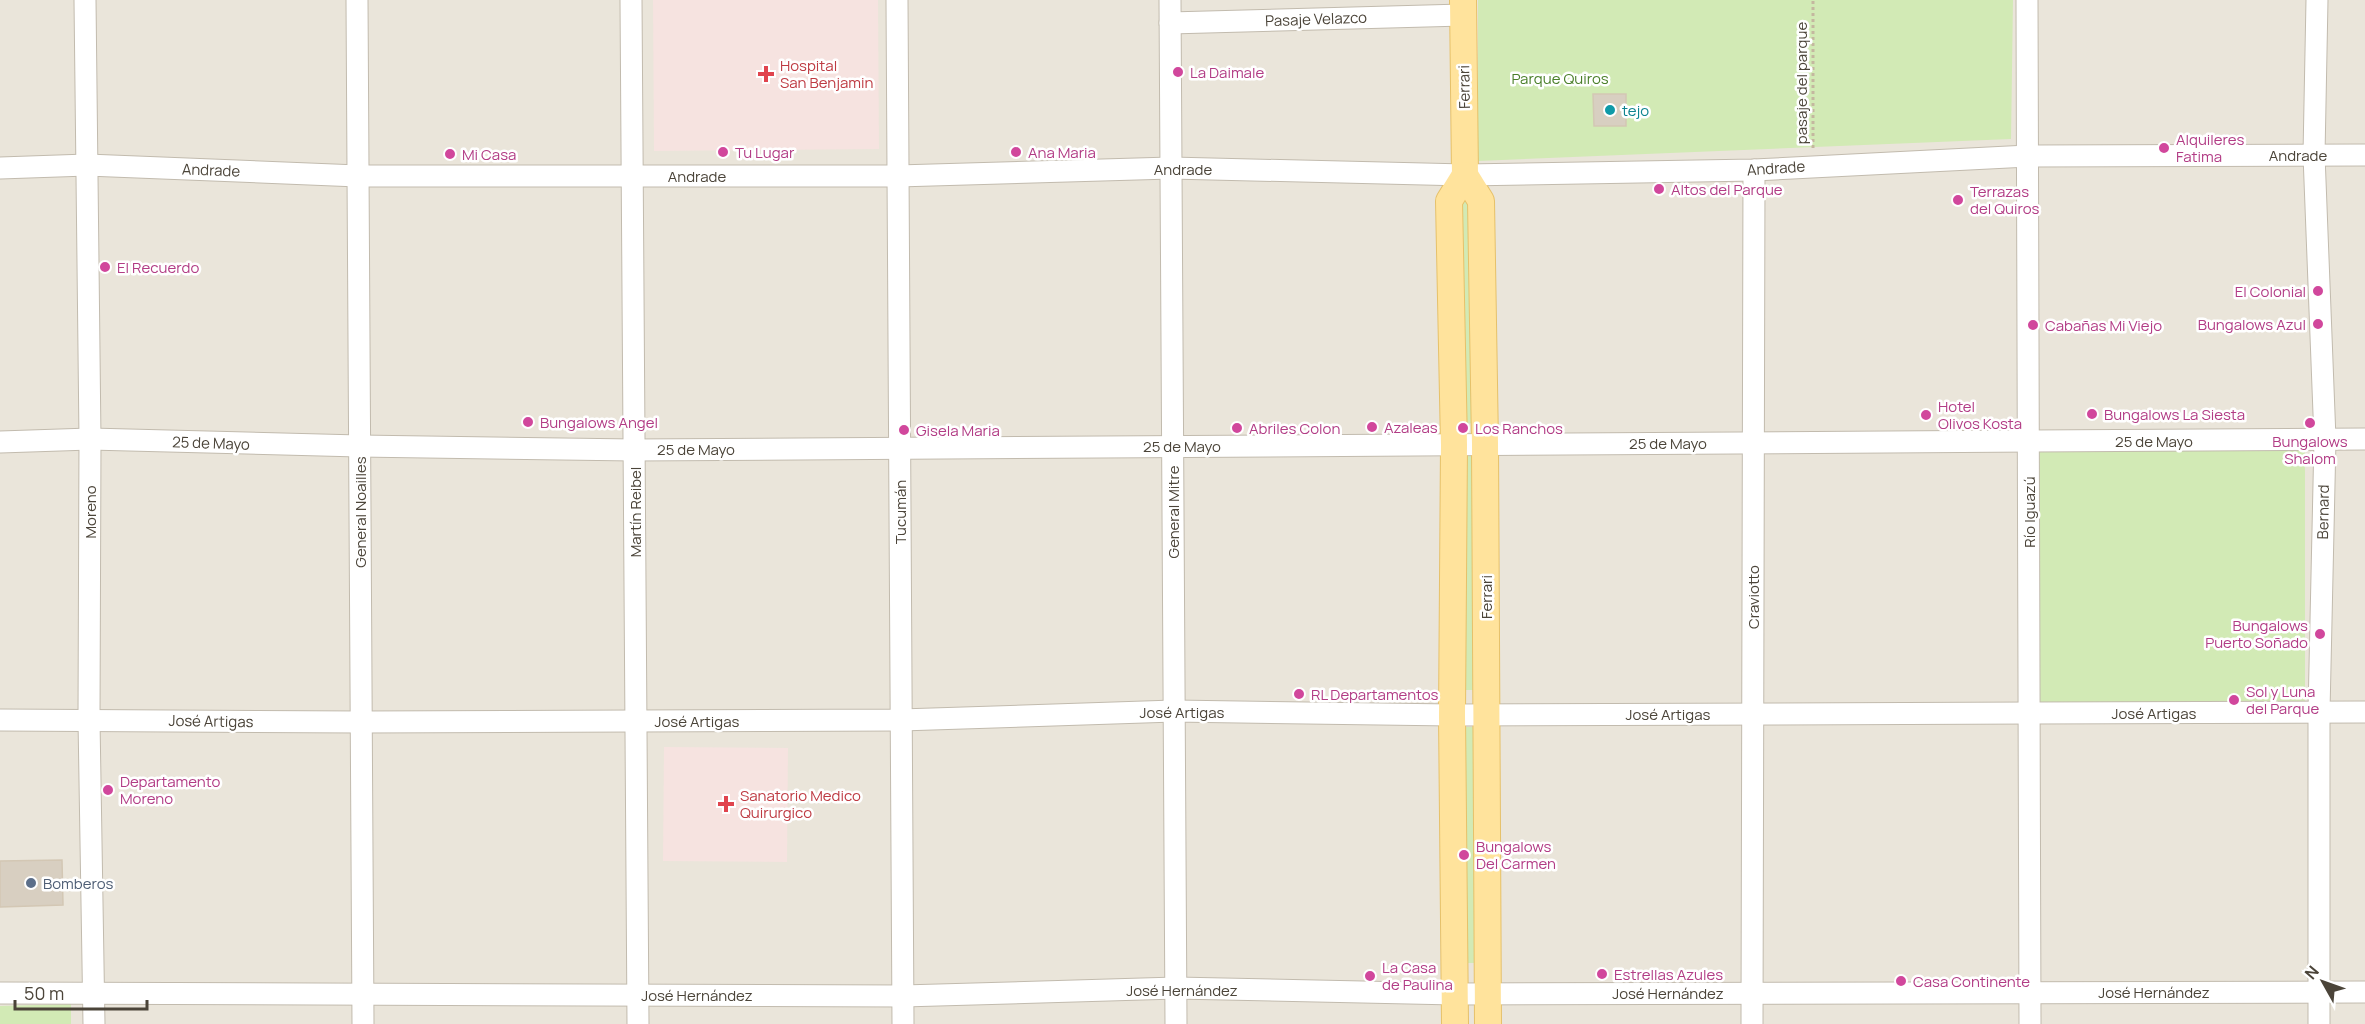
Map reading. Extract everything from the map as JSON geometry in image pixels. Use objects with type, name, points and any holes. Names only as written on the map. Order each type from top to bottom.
[{"type":"main road","name":"Ferrari","points":[[1463,8],[1465,175],[1481,201],[1485,444],[1488,1024]]},
{"type":"main road","points":[[1455,1024],[1452,715],[1454,445],[1449,201],[1465,175]]},
{"type":"street","name":"Moreno","points":[[85,0],[90,439],[89,720],[94,1024]]},
{"type":"street","name":"General Noailles","points":[[357,0],[363,1024]]},
{"type":"street","name":"Martín Reibel","points":[[631,0],[638,1024]]},
{"type":"street","name":"Tucumán","points":[[897,0],[903,1024]]},
{"type":"street","name":"General Mitre","points":[[1170,0],[1176,1024]]},
{"type":"street","name":"Río Iguazú","points":[[2026,0],[2030,1024]]},
{"type":"street","name":"Bernard","points":[[2316,0],[2314,155],[2325,440],[2319,712],[2319,1024]]},
{"type":"street","name":"Pasaje Velazco","points":[[1170,23],[1463,8]]},
{"type":"street","name":"Andrade","points":[[0,168],[87,165],[358,176],[898,176],[1171,168],[1465,175],[1754,170],[2028,156],[2365,155]]},
{"type":"street","name":"Craviotto","points":[[1752,1024],[1754,170]]},
{"type":"street","name":"25 de Mayo","points":[[0,442],[90,439],[359,447],[634,450],[2365,439]]},
{"type":"street","name":"José Artigas","points":[[0,720],[361,722],[902,720],[1174,711],[1452,715],[2365,712]]},
{"type":"street","name":"José Hernández","points":[[0,993],[903,996],[1176,988],[1455,994],[2365,992]]},
{"type":"path","name":"pasaje del parque","points":[[1813,0],[1813,166]]},
{"type":"shaded area","points":[[0,0],[2365,0],[2365,1024],[0,1024]]},
{"type":"shaded area","name":"Hospital San Benjamin","points":[[653,0],[878,0],[879,149],[654,151]]},
{"type":"shaded area","name":"Sanatorio Medico Quirurgico","points":[[664,747],[788,748],[787,862],[663,861]]},
{"type":"green space","name":"Parque Quiros","points":[[1478,0],[2013,0],[2011,139],[1478,161]]},
{"type":"green space","points":[[1459,188],[1473,188],[1475,423],[1461,424]]},
{"type":"green space","points":[[2305,449],[2305,701],[2039,703],[2039,451]]},
{"type":"green space","points":[[1463,454],[1477,454],[1479,690],[1465,690]]},
{"type":"green space","points":[[1463,727],[1477,727],[1479,963],[1465,963]]},
{"type":"green space","points":[[71,1004],[71,1024],[0,1024],[0,1006]]},
{"type":"building","name":"tejo","points":[[1593,94],[1626,94],[1626,126],[1594,126]]},
{"type":"building","name":"Bomberos","points":[[62,860],[63,905],[0,907],[0,861]]},
{"type":"place","name":"La Daimale","points":[[1178,72]]},
{"type":"place","name":"Hospital San Benjamin","points":[[766,74]]},
{"type":"place","name":"tejo","points":[[1610,110]]},
{"type":"place","name":"Alquileres Fatima","points":[[2164,148]]},
{"type":"place","name":"Tu Lugar","points":[[723,152]]},
{"type":"place","name":"Ana Maria","points":[[1016,152]]},
{"type":"place","name":"Mi Casa","points":[[450,154]]},
{"type":"place","name":"Altos del Parque","points":[[1659,189]]},
{"type":"place","name":"Terrazas del Quiros","points":[[1958,200]]},
{"type":"place","name":"El Recuerdo","points":[[105,267]]},
{"type":"place","name":"El Colonial","points":[[2318,291]]},
{"type":"place","name":"Bungalows Azul","points":[[2318,324]]},
{"type":"place","name":"Cabañas Mi Viejo","points":[[2033,325]]},
{"type":"place","name":"Bungalows La Siesta","points":[[2092,414]]},
{"type":"place","name":"Hotel Olivos Kosta","points":[[1926,415]]},
{"type":"place","name":"Bungalows Angel","points":[[528,422]]},
{"type":"place","name":"Bungalows Shalom","points":[[2310,423]]},
{"type":"place","name":"Azaleas","points":[[1372,427]]},
{"type":"place","name":"Abriles Colon","points":[[1237,428]]},
{"type":"place","name":"Los Ranchos","points":[[1463,428]]},
{"type":"place","name":"Gisela Maria","points":[[904,430]]},
{"type":"place","name":"Bungalows Puerto Soñado","points":[[2320,634]]},
{"type":"place","name":"RL Departamentos","points":[[1299,694]]},
{"type":"place","name":"Sol y Luna del Parque","points":[[2234,700]]},
{"type":"place","name":"Departamento Moreno","points":[[108,790]]},
{"type":"place","name":"Sanatorio Medico Quirurgico","points":[[726,804]]},
{"type":"place","name":"Bungalows Del Carmen","points":[[1464,855]]},
{"type":"place","name":"Bomberos","points":[[31,883]]},
{"type":"place","name":"Estrellas Azules","points":[[1602,974]]},
{"type":"place","name":"La Casa de Paulina","points":[[1370,976]]},
{"type":"place","name":"Casa Continente","points":[[1901,981]]}]
